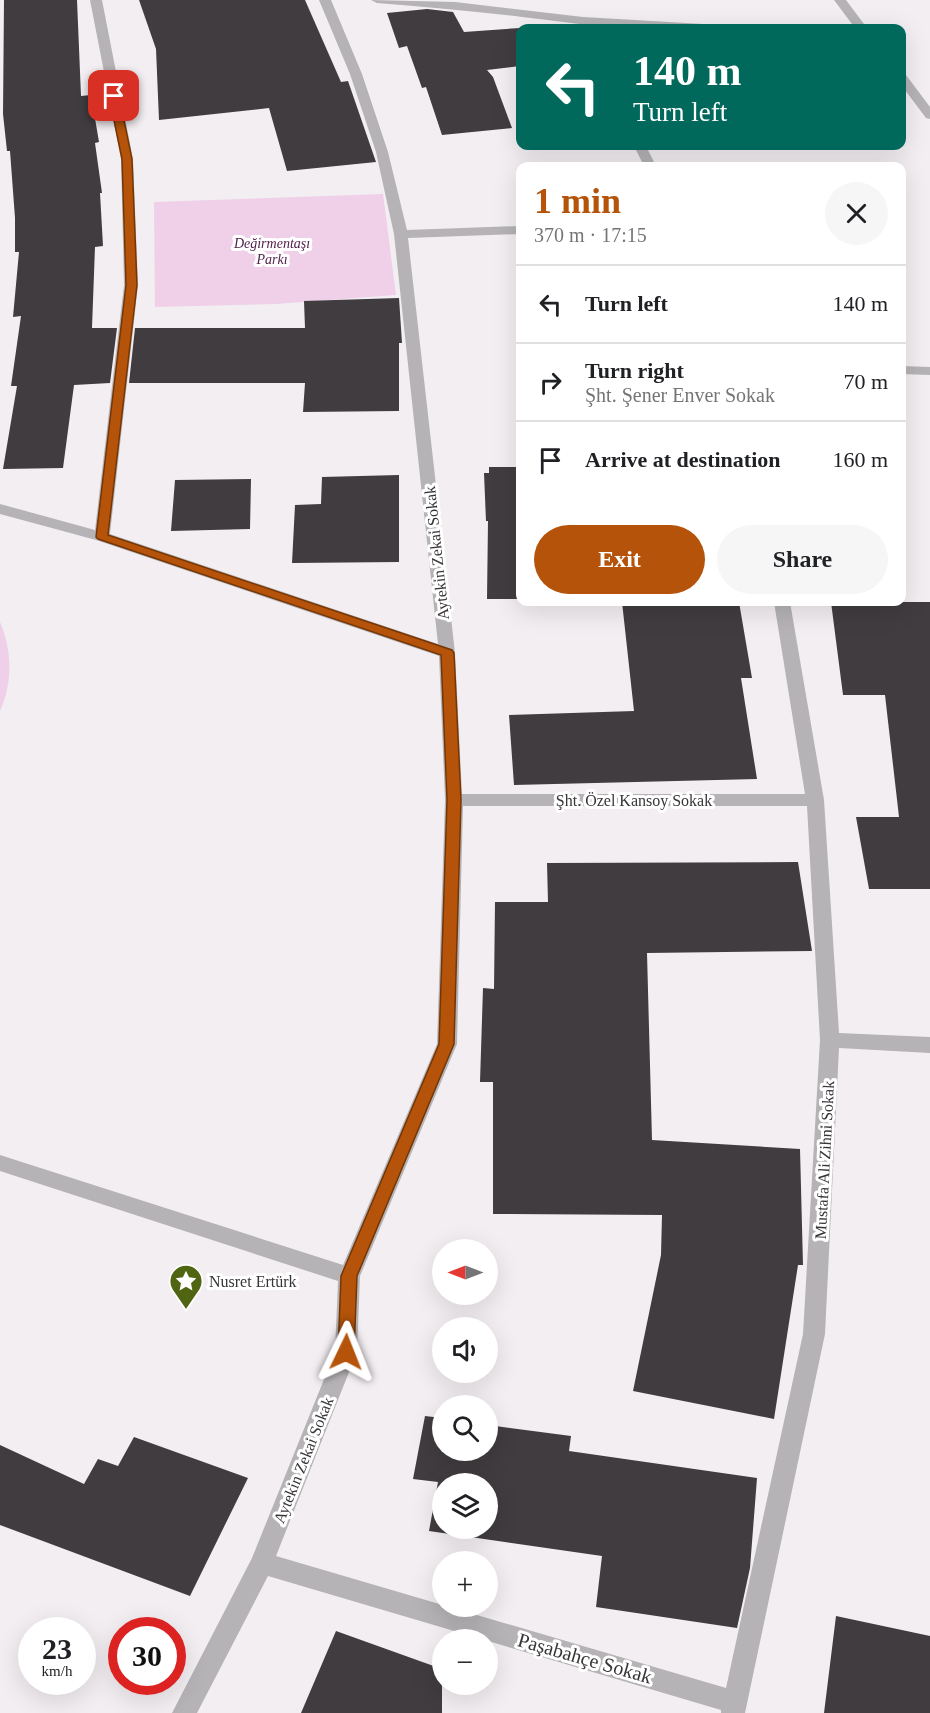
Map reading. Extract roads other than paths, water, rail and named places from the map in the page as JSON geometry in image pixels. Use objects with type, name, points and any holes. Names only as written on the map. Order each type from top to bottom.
[{"type":"street","points":[[96,0],[127,159],[131,285],[102,537]]},
{"type":"street","name":"Aytekin Zekai Sokak","points":[[184,1713],[262,1563],[346,1352],[349,1276],[447,1044],[454,800],[447,653],[401,234],[382,152],[356,74],[325,0]]},
{"type":"street","points":[[377,0],[455,5],[578,24]]},
{"type":"street","points":[[840,0],[858,24]]},
{"type":"street","points":[[906,83],[930,115]]},
{"type":"street","points":[[401,234],[516,230]]},
{"type":"street","points":[[906,370],[930,371]]},
{"type":"street","points":[[0,509],[102,537],[447,653]]},
{"type":"street","name":"Mustafa Ali Zihni Sokak","points":[[734,1708],[814,1334],[830,1040],[815,800],[783,606]]},
{"type":"street","name":"Şht. Özel Kansoy Sokak","points":[[454,800],[815,800]]},
{"type":"street","points":[[830,1040],[930,1045]]},
{"type":"street","points":[[0,1163],[349,1276]]},
{"type":"street","name":"Paşabahçe Sokak","points":[[262,1563],[734,1708]]},
{"type":"place","name":"Nusret Ertürk","points":[[186,1310]]},
{"type":"park label","name":"Değirmentaşı Parkı","points":[[272,252]]}]
